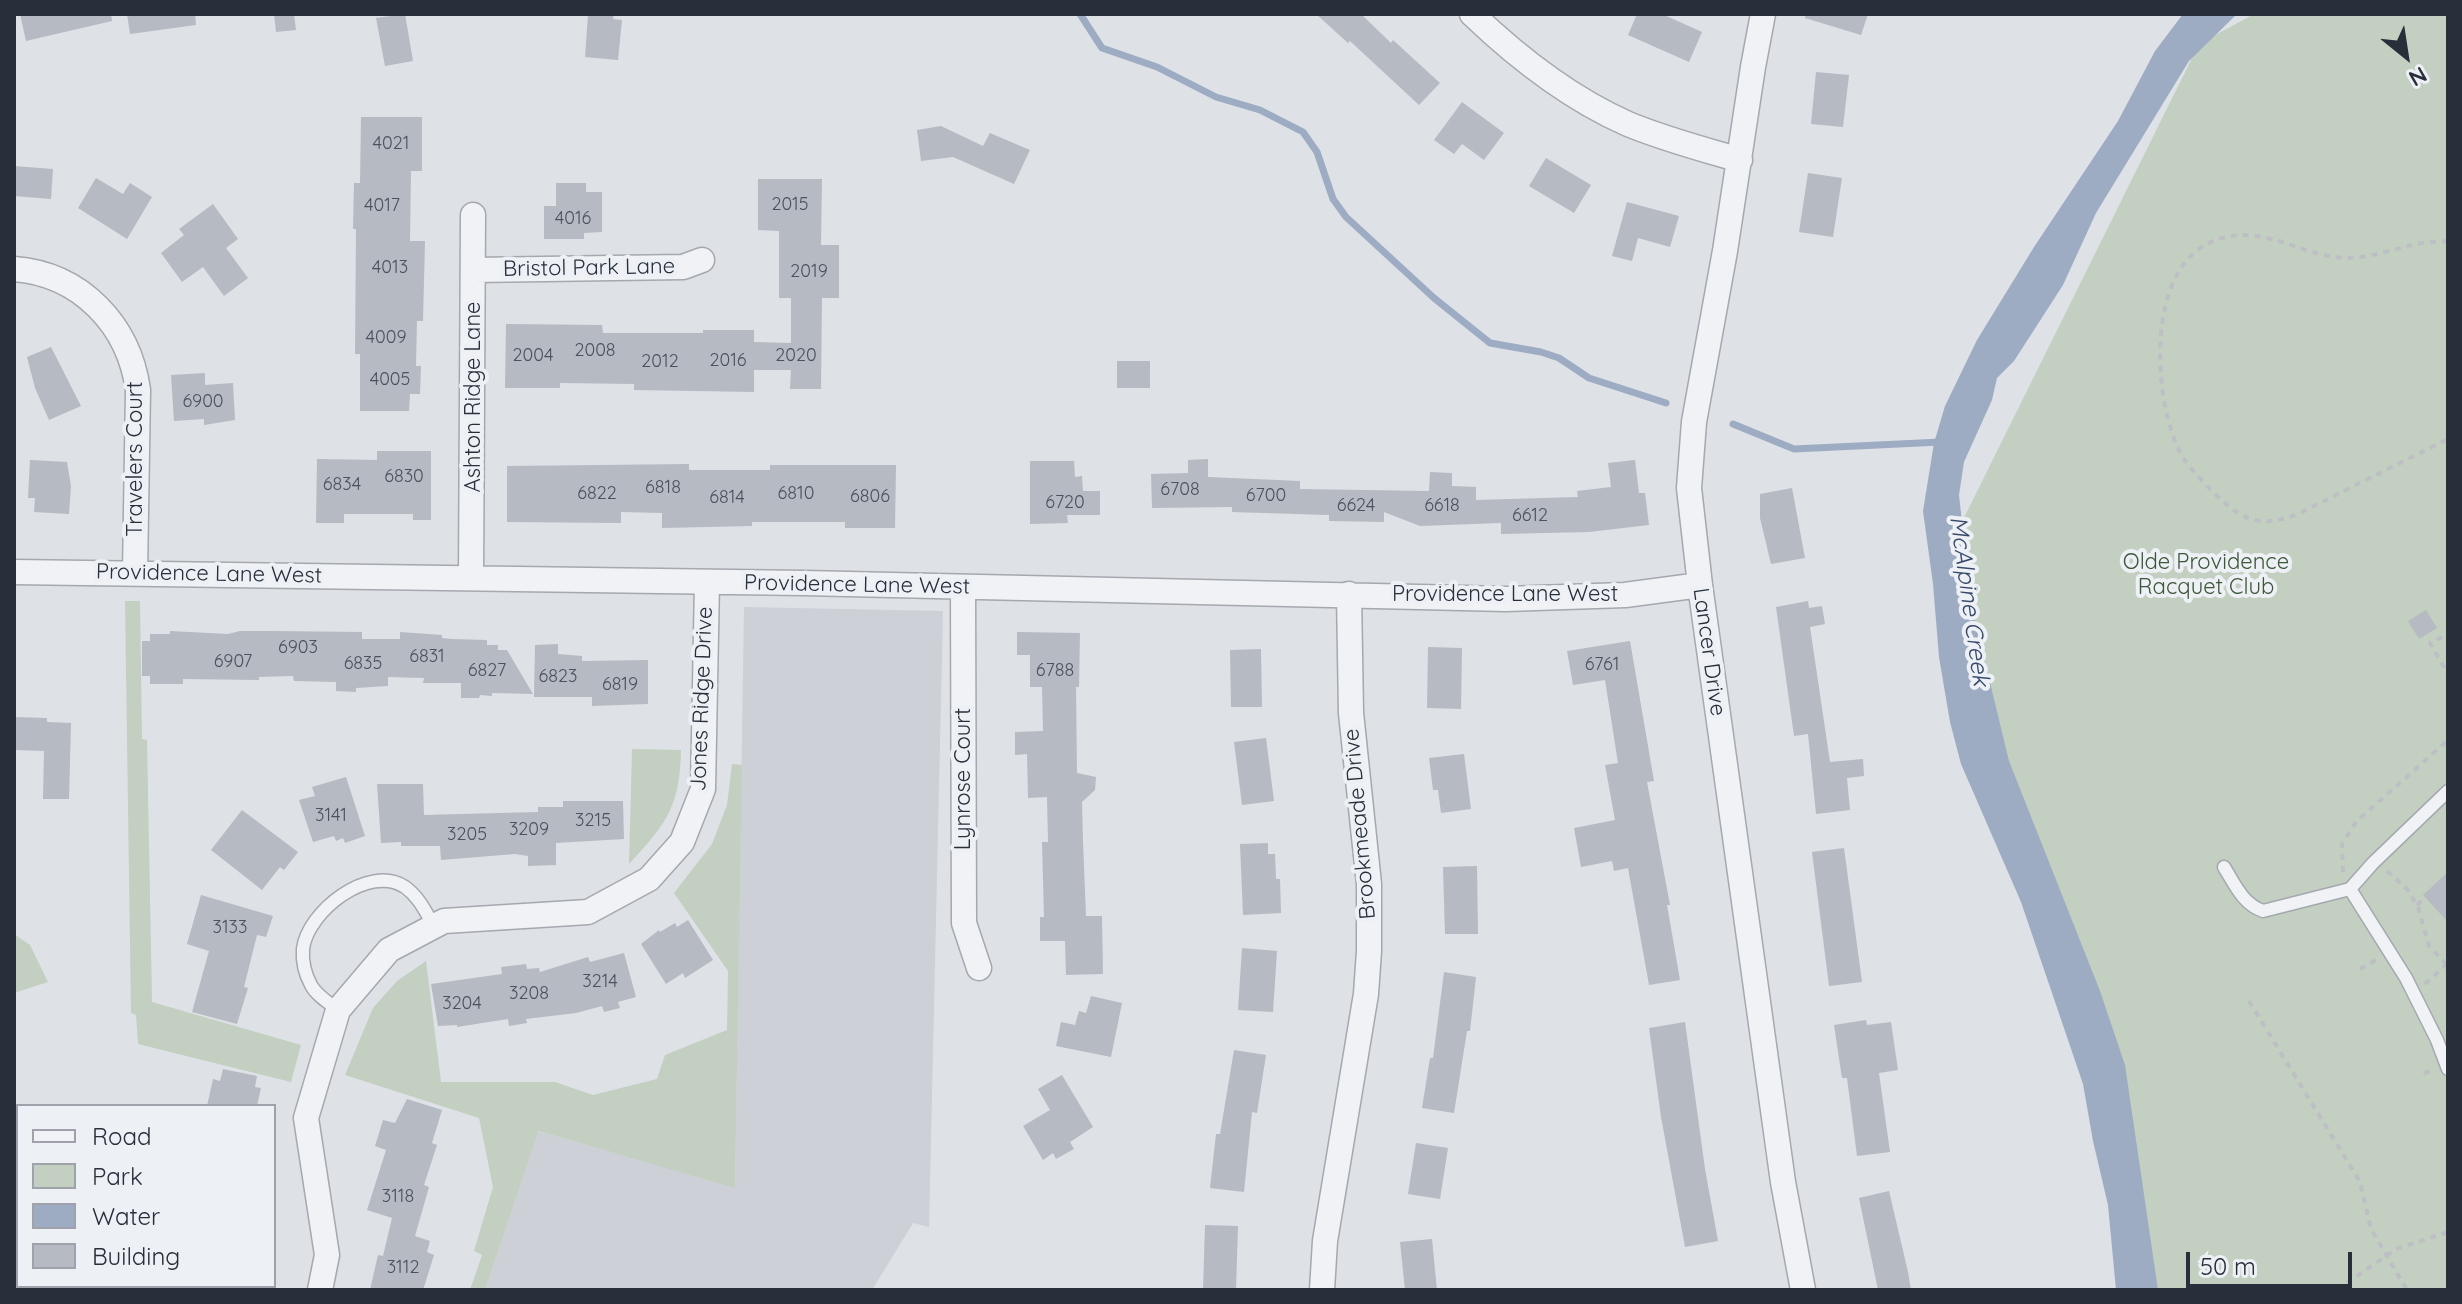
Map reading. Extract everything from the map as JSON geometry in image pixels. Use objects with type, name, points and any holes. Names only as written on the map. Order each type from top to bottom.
[{"type":"street","points":[[1472,14],[1519,57],[1591,105],[1674,141],[1740,160]]},
{"type":"street","name":"Lancer Drive","points":[[1763,14],[1694,422],[1689,488],[1783,1182],[1803,1290]]},
{"type":"street","name":"Ashton Ridge Lane","points":[[471,578],[473,215]]},
{"type":"street","name":"Bristol Park Lane","points":[[474,270],[683,267],[702,260]]},
{"type":"street","name":"Travelers Court","points":[[14,269],[42,273],[84,293],[116,327],[127,346],[138,390],[135,573]]},
{"type":"street","name":"Providence Lane West","points":[[14,572],[707,582],[1506,599],[1625,595],[1700,585]]},
{"type":"street","name":"Jones Ridge Drive","points":[[320,1290],[327,1255],[306,1118],[338,1010],[389,950],[444,921],[588,912],[649,879],[682,842],[703,789],[707,582]]},
{"type":"street","name":"Lynrose Court","points":[[963,587],[964,923],[979,968]]},
{"type":"street","name":"Brookmeade Drive","points":[[1322,1290],[1325,1241],[1366,994],[1369,951],[1369,884],[1351,713],[1349,594]]},
{"type":"lane","points":[[2224,867],[2245,900],[2263,911],[2350,889],[2448,791]]},
{"type":"lane","points":[[338,1010],[312,988],[304,968],[303,947],[317,920],[336,897],[358,885],[380,881],[402,884],[418,898],[434,926]]},
{"type":"lane","points":[[2350,889],[2415,994],[2448,1069]]},
{"type":"path","points":[[2448,241],[2346,258],[2256,235],[2215,241],[2193,253],[2183,263],[2174,281],[2165,309],[2160,360],[2163,393],[2177,448],[2223,502],[2243,517],[2255,521],[2283,520],[2300,513],[2448,439]]},
{"type":"path","points":[[2442,637],[2430,643],[2448,674]]},
{"type":"path","points":[[2350,889],[2341,862],[2342,844],[2348,832],[2448,740]]},
{"type":"path","points":[[2407,889],[2417,905],[2429,946],[2447,963],[2415,994]]},
{"type":"path","points":[[2417,905],[2425,897]]},
{"type":"path","points":[[2249,1001],[2360,1182],[2371,1229],[2407,1290]]},
{"type":"path","points":[[2337,1290],[2386,1255],[2408,1244],[2448,1232]]},
{"type":"shaded area","points":[[744,607],[943,611],[929,1227],[913,1223],[872,1290],[485,1290],[537,1131],[735,1187]]},
{"type":"green space","name":"Olde Providence Racquet Club","points":[[2254,14],[2448,14],[2448,1290],[2123,1290],[2099,1059],[2047,931],[1949,548],[2199,44]]},
{"type":"green space","points":[[125,601],[140,601],[142,739],[147,740],[152,1002],[301,1045],[291,1082],[138,1044],[136,1015],[131,1013]]},
{"type":"green space","points":[[632,749],[681,750],[674,801],[653,837],[629,864]]},
{"type":"green space","points":[[732,764],[742,765],[735,1188],[538,1131],[485,1290],[470,1290],[482,1255],[474,1251],[493,1187],[479,1118],[345,1075],[373,1008],[397,981],[426,961],[441,1082],[555,1082],[593,1095],[657,1079],[665,1055],[727,1030],[728,971],[674,893],[712,844],[727,805]]},
{"type":"green space","points":[[14,934],[30,945],[48,982],[14,993]]},
{"type":"water","name":"McAlpine Creek","points":[[2183,14],[2237,14],[2189,61],[2096,213],[2063,285],[2014,361],[1997,378],[1992,400],[1964,462],[1959,495],[1971,604],[2009,761],[2100,991],[2125,1065],[2158,1290],[2116,1290],[2108,1205],[2083,1084],[2021,902],[1961,764],[1950,722],[1939,657],[1923,511],[1934,443],[1945,406],[1977,340],[2034,247],[2118,121],[2155,51]]},
{"type":"building","points":[[20,14],[111,14],[112,21],[26,41]]},
{"type":"building","points":[[127,14],[195,14],[196,25],[130,34]]},
{"type":"building","points":[[274,14],[294,14],[296,30],[276,32]]},
{"type":"building","points":[[405,14],[413,61],[385,66],[376,18]]},
{"type":"building","points":[[588,14],[614,14],[613,19],[622,20],[618,60],[585,57]]},
{"type":"building","points":[[1316,14],[1361,14],[1440,83],[1419,105]]},
{"type":"building","points":[[1637,14],[1662,14],[1702,32],[1689,62],[1628,35]]},
{"type":"building","points":[[1806,14],[1868,14],[1861,35],[1805,18]]},
{"type":"building","points":[[1816,72],[1849,75],[1843,127],[1811,124]]},
{"type":"building","points":[[1462,102],[1504,133],[1484,160],[1462,144],[1454,154],[1434,140]]},
{"type":"building","points":[[361,117],[422,117],[422,171],[411,171],[410,241],[425,241],[423,321],[417,321],[416,366],[421,366],[420,394],[410,394],[409,411],[360,411],[360,354],[355,354],[356,229],[353,229],[354,183],[360,183]]},
{"type":"building","points":[[941,126],[983,146],[990,133],[1030,150],[1014,184],[953,157],[921,161],[917,130]]},
{"type":"building","points":[[1546,158],[1591,185],[1574,213],[1529,186]]},
{"type":"building","points":[[14,166],[53,169],[51,199],[14,196]]},
{"type":"building","points":[[1808,173],[1842,178],[1833,237],[1799,232]]},
{"type":"building","points":[[96,178],[123,194],[130,183],[152,197],[127,239],[78,208]]},
{"type":"building","points":[[758,179],[822,179],[821,245],[839,245],[839,298],[822,298],[821,389],[790,389],[791,370],[754,370],[754,392],[634,390],[634,384],[560,383],[560,388],[505,388],[506,324],[602,325],[603,333],[754,330],[754,342],[791,343],[791,298],[779,298],[779,231],[758,230]]},
{"type":"building","points":[[556,183],[586,183],[586,192],[602,192],[602,232],[584,233],[584,239],[544,239],[544,206],[556,206]]},
{"type":"building","points":[[1627,202],[1679,216],[1670,247],[1638,238],[1632,261],[1612,256]]},
{"type":"building","points":[[213,204],[238,239],[226,248],[248,278],[224,296],[203,267],[182,282],[161,253],[184,235],[179,229]]},
{"type":"building","points":[[51,347],[81,406],[49,420],[35,388],[27,357]]},
{"type":"building","points":[[1117,361],[1150,361],[1150,388],[1117,388]]},
{"type":"building","points":[[205,373],[205,385],[233,383],[235,420],[204,425],[204,419],[174,421],[171,375]]},
{"type":"building","points":[[377,451],[431,451],[431,520],[413,520],[413,514],[344,514],[344,523],[316,523],[317,459],[377,460]]},
{"type":"building","points":[[1208,459],[1208,477],[1300,481],[1300,489],[1429,491],[1430,472],[1452,473],[1452,486],[1476,487],[1476,500],[1578,497],[1577,491],[1611,487],[1608,463],[1635,460],[1639,493],[1645,493],[1649,525],[1589,532],[1501,534],[1501,523],[1420,526],[1384,512],[1384,522],[1329,521],[1329,515],[1232,512],[1232,507],[1152,508],[1151,474],[1188,473],[1188,460]]},
{"type":"building","points":[[30,460],[67,462],[71,486],[69,514],[34,512],[35,498],[28,498]]},
{"type":"building","points":[[1030,461],[1074,461],[1075,477],[1082,476],[1083,491],[1100,491],[1100,515],[1067,515],[1068,523],[1030,524]]},
{"type":"building","points":[[689,464],[689,470],[770,470],[770,465],[896,465],[895,528],[845,528],[845,522],[752,522],[752,526],[662,528],[662,513],[621,512],[621,523],[507,522],[507,466]]},
{"type":"building","points":[[1792,488],[1805,558],[1771,564],[1760,518],[1760,494]]},
{"type":"building","points":[[1808,601],[1809,608],[1822,606],[1825,624],[1810,627],[1830,762],[1863,759],[1864,776],[1847,778],[1850,810],[1816,814],[1808,734],[1794,736],[1776,607]]},
{"type":"building","points":[[2426,610],[2437,628],[2419,639],[2408,621]]},
{"type":"building","points":[[170,631],[228,634],[240,631],[362,632],[362,639],[400,639],[400,632],[487,640],[487,645],[498,645],[498,650],[507,650],[533,694],[492,693],[492,696],[461,698],[461,683],[423,683],[424,678],[388,677],[388,686],[356,688],[356,692],[336,691],[336,682],[294,681],[293,676],[259,677],[259,680],[183,679],[183,684],[150,684],[150,676],[142,676],[142,641],[150,641],[150,634],[170,634]]},
{"type":"building","points":[[1017,632],[1080,633],[1079,687],[1076,687],[1077,773],[1096,777],[1095,790],[1082,802],[1086,916],[1102,916],[1103,974],[1066,975],[1065,941],[1040,941],[1040,917],[1044,917],[1042,842],[1048,842],[1047,797],[1028,798],[1027,754],[1015,755],[1015,732],[1043,731],[1042,687],[1030,687],[1030,655],[1017,655]]},
{"type":"building","points":[[1630,641],[1654,781],[1647,782],[1670,905],[1667,905],[1680,980],[1649,985],[1628,868],[1614,871],[1612,861],[1581,867],[1574,828],[1615,820],[1605,765],[1618,763],[1605,680],[1573,685],[1567,651]]},
{"type":"building","points":[[558,644],[558,654],[582,656],[582,661],[648,660],[648,704],[592,706],[592,697],[534,697],[535,645]]},
{"type":"building","points":[[1428,647],[1462,648],[1461,709],[1427,708]]},
{"type":"building","points":[[1261,649],[1262,707],[1231,707],[1230,650]]},
{"type":"building","points":[[14,717],[47,718],[47,722],[71,723],[69,799],[43,799],[44,751],[14,750]]},
{"type":"building","points":[[1266,738],[1274,801],[1242,805],[1234,742]]},
{"type":"building","points":[[1464,754],[1471,809],[1441,813],[1438,790],[1433,790],[1429,758]]},
{"type":"building","points":[[346,777],[365,836],[345,843],[343,838],[336,841],[334,836],[313,842],[299,800],[315,796],[312,787]]},
{"type":"building","points":[[377,784],[423,784],[424,815],[538,812],[538,807],[563,807],[563,801],[623,801],[624,839],[556,843],[556,865],[528,866],[528,856],[515,854],[441,860],[440,846],[381,843]]},
{"type":"building","points":[[242,810],[298,852],[284,870],[280,867],[262,890],[211,850]]},
{"type":"building","points":[[1268,843],[1268,854],[1275,854],[1276,879],[1280,879],[1281,913],[1243,915],[1240,844]]},
{"type":"building","points":[[1844,848],[1862,982],[1829,986],[1812,852]]},
{"type":"building","points":[[1477,866],[1478,934],[1445,934],[1443,867]]},
{"type":"building","points":[[2448,872],[2448,922],[2423,895]]},
{"type":"building","points":[[201,895],[273,916],[266,937],[257,935],[244,987],[248,988],[237,1024],[192,1012],[209,951],[187,944]]},
{"type":"building","points":[[688,920],[713,960],[685,978],[683,973],[666,984],[641,944],[659,930],[675,923],[677,927]]},
{"type":"building","points":[[1242,948],[1277,951],[1273,1012],[1238,1010]]},
{"type":"building","points":[[624,953],[636,997],[618,1002],[620,1008],[604,1012],[602,1006],[576,1013],[526,1019],[527,1023],[509,1026],[508,1019],[457,1027],[438,1026],[431,984],[502,974],[501,967],[526,964],[527,969],[539,968],[540,972],[588,957],[590,962]]},
{"type":"building","points":[[1444,972],[1476,977],[1470,1031],[1467,1031],[1454,1113],[1422,1108],[1430,1058],[1433,1058]]},
{"type":"building","points":[[1091,996],[1122,1003],[1111,1057],[1056,1046],[1061,1022],[1075,1025],[1079,1011],[1086,1013]]},
{"type":"building","points":[[1866,1020],[1867,1025],[1891,1022],[1898,1070],[1879,1073],[1890,1152],[1857,1156],[1847,1078],[1842,1078],[1834,1025]]},
{"type":"building","points":[[1685,1022],[1718,1241],[1685,1247],[1661,1117],[1649,1028]]},
{"type":"building","points":[[1234,1050],[1266,1055],[1257,1113],[1252,1112],[1244,1192],[1210,1188],[1216,1134],[1220,1134]]},
{"type":"building","points":[[223,1069],[257,1076],[255,1087],[261,1088],[257,1104],[207,1104],[213,1079],[220,1081]]},
{"type":"building","points":[[1062,1075],[1093,1127],[1070,1142],[1074,1149],[1056,1159],[1053,1153],[1043,1160],[1023,1126],[1050,1110],[1038,1089]]},
{"type":"building","points":[[407,1099],[442,1110],[432,1143],[437,1145],[424,1185],[429,1187],[415,1236],[430,1241],[427,1252],[434,1255],[423,1290],[370,1290],[378,1255],[383,1256],[392,1218],[367,1210],[386,1150],[375,1146],[383,1120],[395,1123]]},
{"type":"building","points":[[1416,1143],[1448,1148],[1440,1199],[1408,1194]]},
{"type":"building","points":[[1889,1191],[1911,1290],[1878,1290],[1859,1198]]},
{"type":"building","points":[[1205,1225],[1238,1226],[1236,1290],[1203,1290]]},
{"type":"building","points":[[1432,1239],[1437,1290],[1405,1290],[1400,1242]]},
{"type":"waterway","points":[[1080,14],[1102,48],[1157,67],[1216,97],[1260,110],[1303,132],[1317,152],[1333,199],[1346,217],[1434,298],[1490,343],[1559,358],[1589,378],[1666,403]]},
{"type":"waterway","points":[[1733,424],[1794,449],[1941,442]]}]
